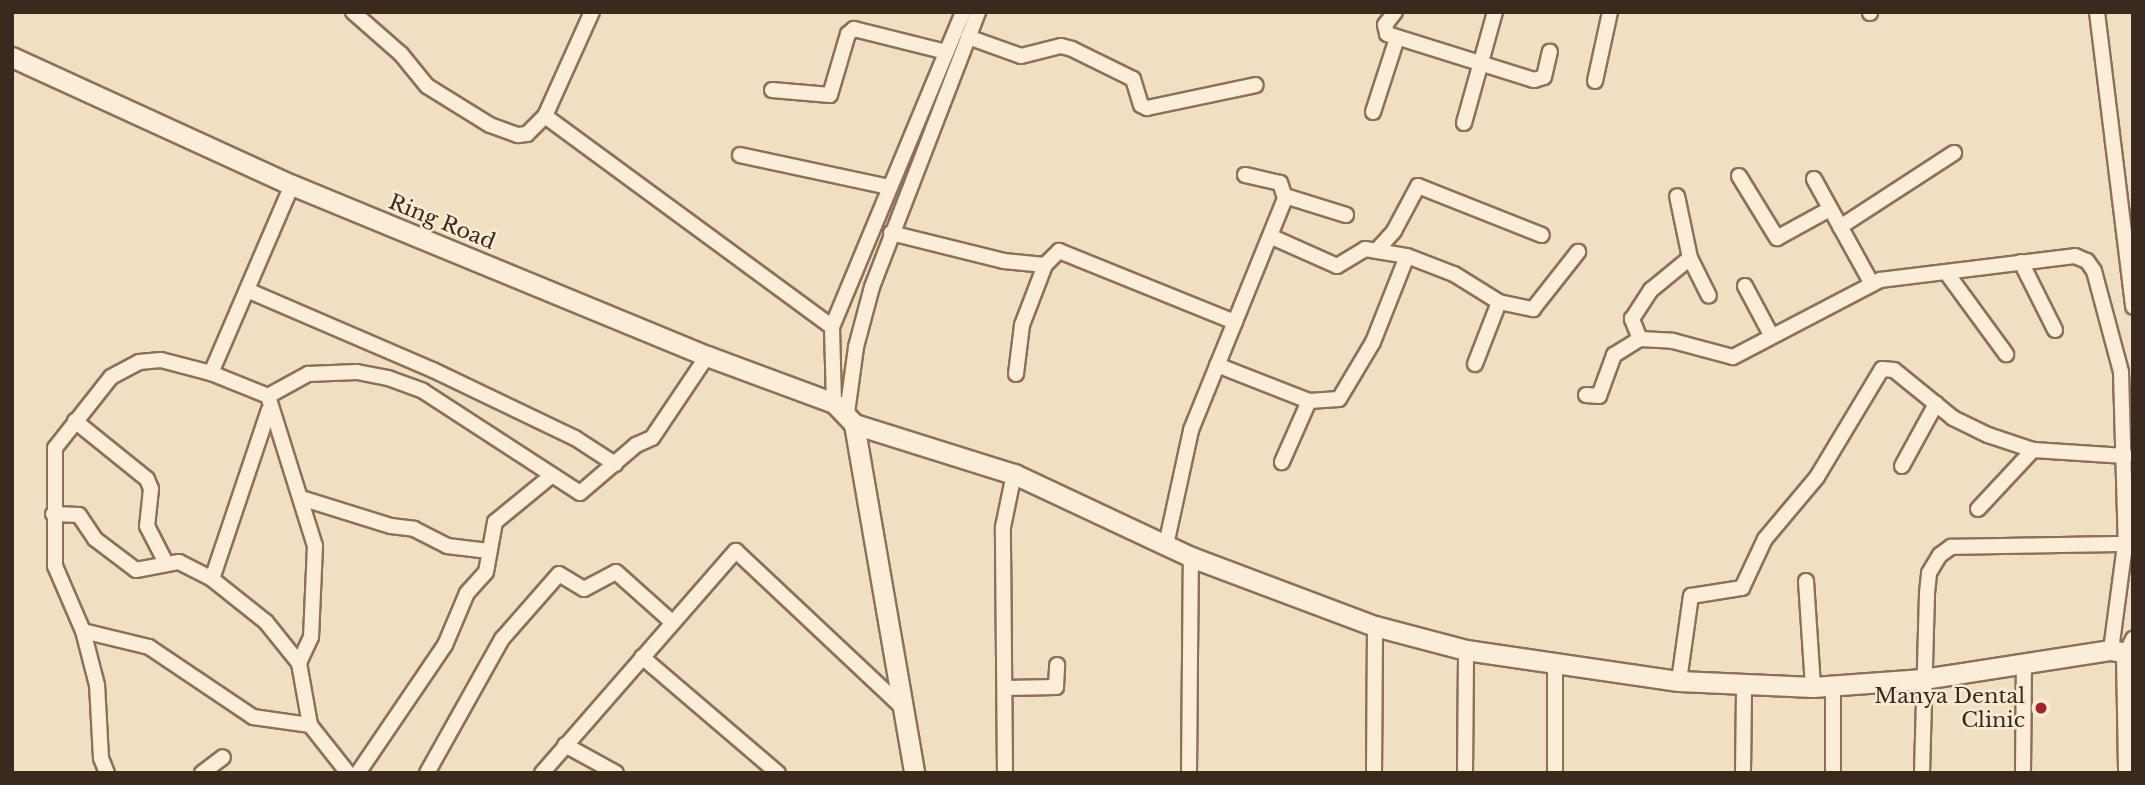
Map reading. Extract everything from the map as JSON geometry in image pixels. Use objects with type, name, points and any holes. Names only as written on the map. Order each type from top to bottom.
[{"type":"street","points":[[358,14],[401,54],[418,78],[490,125],[522,135],[545,116],[592,12]]},
{"type":"street","points":[[914,773],[845,413],[832,327],[963,12]]},
{"type":"street","points":[[845,413],[856,347],[891,233],[978,12]]},
{"type":"street","points":[[1395,12],[1384,29],[1397,38],[1538,81],[1550,52]]},
{"type":"street","points":[[1464,123],[1495,12]]},
{"type":"street","points":[[1595,80],[1610,12]]},
{"type":"street","points":[[2097,12],[2133,307]]},
{"type":"street","points":[[772,90],[831,95],[848,34],[854,29],[946,52]]},
{"type":"street","points":[[968,37],[1021,56],[1061,46],[1072,49],[1133,79],[1141,105],[1147,108],[1256,85]]},
{"type":"street","points":[[1373,112],[1397,38]]},
{"type":"street","name":"Ring Road","points":[[12,57],[292,185],[845,413],[1014,474],[1191,557],[1375,626],[1466,650],[1679,681],[1744,687],[1823,687],[1923,679],[2123,647]]},
{"type":"street","points":[[545,116],[832,327]]},
{"type":"street","points":[[1840,227],[1954,153]]},
{"type":"street","points":[[740,155],[889,187]]},
{"type":"street","points":[[1166,545],[1191,430],[1272,237],[1285,196],[1280,183],[1245,175]]},
{"type":"street","points":[[1739,176],[1779,239],[1830,209]]},
{"type":"street","points":[[1814,179],[1872,284]]},
{"type":"street","points":[[211,373],[292,185]]},
{"type":"street","points":[[1378,249],[1394,231],[1418,186],[1542,234]]},
{"type":"street","points":[[1285,196],[1346,215]]},
{"type":"street","points":[[1678,196],[1690,258],[1709,296]]},
{"type":"street","points":[[891,233],[1004,261],[1045,265]]},
{"type":"street","points":[[1272,237],[1337,266],[1361,250],[1378,249],[1407,256],[1454,274],[1499,302],[1536,308],[1578,251]]},
{"type":"street","points":[[1016,374],[1022,325],[1045,265],[1054,254],[1063,252],[1235,322]]},
{"type":"street","points":[[1586,394],[1599,396],[1614,355],[1640,339],[1672,341],[1727,358],[1872,284],[2067,254],[2087,261],[2094,271],[2121,372],[2128,545],[2123,647],[2128,773]]},
{"type":"street","points":[[1217,365],[1309,401],[1339,399],[1373,342],[1407,256]]},
{"type":"street","points":[[1640,339],[1632,319],[1651,290],[1690,258]]},
{"type":"street","points":[[2021,262],[2055,330]]},
{"type":"street","points":[[1946,272],[2006,354]]},
{"type":"street","points":[[1745,286],[1771,335]]},
{"type":"street","points":[[247,290],[433,370],[575,438],[615,464]]},
{"type":"street","points":[[1475,364],[1499,302]]},
{"type":"street","points":[[212,579],[268,403],[308,374],[357,372],[388,378],[423,391],[551,476],[582,493],[636,445],[652,438],[707,356]]},
{"type":"street","points":[[107,773],[101,758],[97,685],[83,631],[55,566],[53,514],[55,448],[111,377],[139,362],[161,359],[211,373],[268,403],[301,498],[316,555],[311,637],[299,663]]},
{"type":"street","points":[[1679,681],[1691,596],[1742,587],[1765,539],[1817,477],[1880,372],[1894,370],[1936,404],[1988,435],[2033,450],[2126,456]]},
{"type":"street","points":[[1282,463],[1309,401]]},
{"type":"street","points":[[1902,466],[1936,404]]},
{"type":"street","points":[[75,421],[147,479],[151,489],[147,526],[166,564]]},
{"type":"street","points":[[1978,509],[2033,450]]},
{"type":"street","points":[[1005,773],[1003,527],[1014,474]]},
{"type":"street","points":[[358,773],[445,646],[467,593],[486,572],[495,522],[551,476]]},
{"type":"street","points":[[301,498],[391,526],[414,529],[447,546],[489,551]]},
{"type":"street","points":[[53,514],[79,515],[95,539],[136,570],[166,564],[187,564],[212,579],[266,622],[299,663],[310,725],[348,773]]},
{"type":"street","points":[[1922,773],[1923,679],[1929,573],[1951,547],[2128,545]]},
{"type":"street","points":[[542,773],[731,555],[742,552],[900,705]]},
{"type":"street","points":[[1189,773],[1191,557]]},
{"type":"street","points":[[433,769],[502,639],[559,574],[584,589],[616,572],[673,623]]},
{"type":"street","points":[[1806,581],[1833,773]]},
{"type":"street","points":[[1374,773],[1375,626]]},
{"type":"street","points":[[83,631],[149,647],[253,717],[310,725]]},
{"type":"street","points":[[1465,773],[1466,650]]},
{"type":"street","points":[[642,657],[778,773]]},
{"type":"street","points":[[1555,663],[1555,773]]},
{"type":"street","points":[[2023,773],[2024,663]]},
{"type":"street","points":[[1006,688],[1056,687],[1057,665]]},
{"type":"street","points":[[1743,773],[1744,687]]},
{"type":"street","points":[[565,745],[616,773]]},
{"type":"street","points":[[202,773],[223,757]]},
{"type":"place","name":"Manya Dental Clinic","points":[[2041,708]]}]
